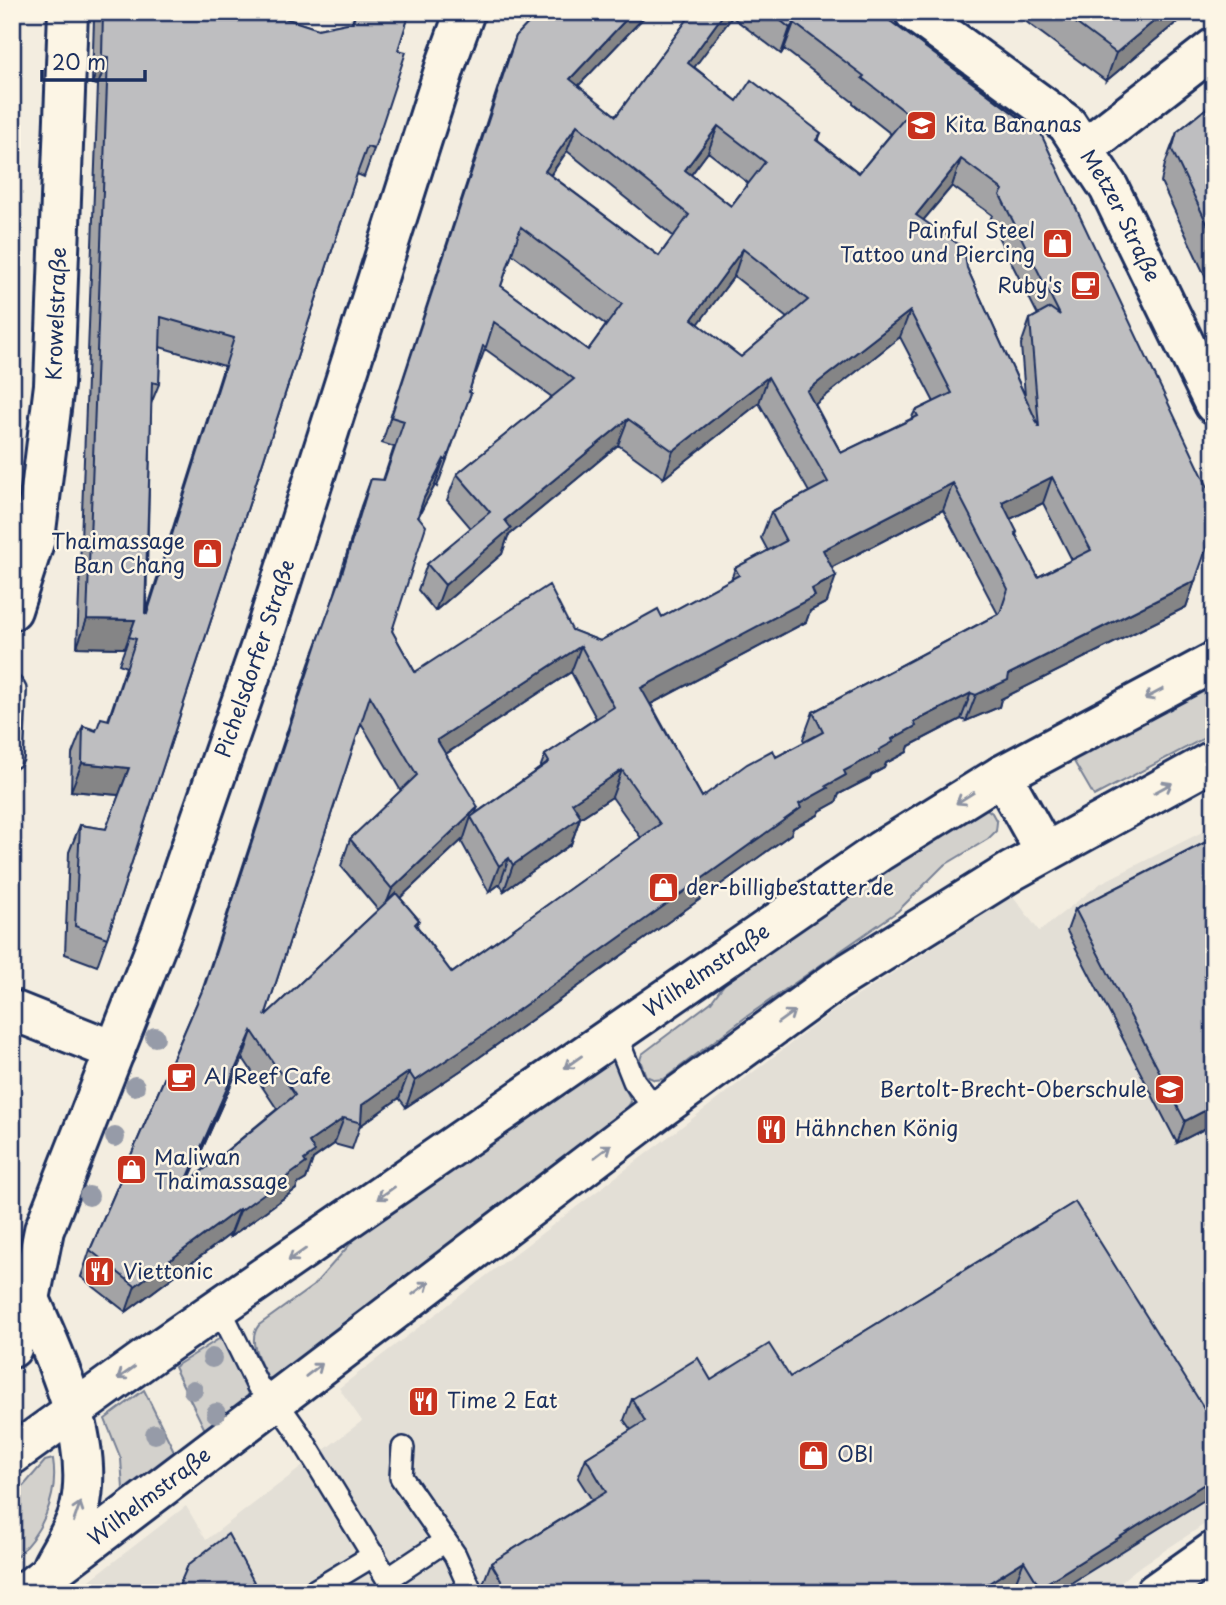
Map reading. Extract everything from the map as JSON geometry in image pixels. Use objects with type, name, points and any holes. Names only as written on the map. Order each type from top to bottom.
[{"type":"street","name":"Krowelstraße","points":[[12,610],[35,539],[54,385],[68,12]]},
{"type":"street","name":"Pichelsdorfer Straße","points":[[12,1348],[30,1299],[44,1230],[162,931],[262,642],[446,64],[465,12]]},
{"type":"street","name":"Metzer Straße","points":[[914,12],[1067,124],[1109,188],[1214,404]]},
{"type":"street","points":[[1085,148],[1214,48]]},
{"type":"street","name":"Wilhelmstraße","points":[[12,1455],[880,851],[1002,775],[1214,662]]},
{"type":"street","name":"Wilhelmstraße","points":[[36,1583],[657,1111],[837,980],[1045,852],[1214,760]]},
{"type":"street","points":[[1002,775],[1045,852]]},
{"type":"street","points":[[12,1010],[115,1051]]},
{"type":"street","points":[[30,1299],[73,1410],[83,1477],[80,1509],[36,1583]]},
{"type":"street","points":[[1155,1593],[1214,1551]]},
{"type":"lane","points":[[12,686],[15,690],[12,757]]},
{"type":"lane","points":[[615,1033],[634,1081],[657,1111]]},
{"type":"lane","points":[[220,1309],[258,1386],[275,1400],[303,1440],[392,1586],[445,1541]]},
{"type":"lane","points":[[403,1448],[401,1477],[455,1555],[472,1593]]},
{"type":"lane","points":[[311,1593],[374,1555]]},
{"type":"shaded area","points":[[1214,681],[1214,733],[1094,796],[1069,753]]},
{"type":"shaded area","points":[[984,807],[992,813],[997,822],[996,831],[988,839],[943,866],[898,911],[746,1017],[664,1079],[655,1080],[646,1076],[640,1060],[642,1054],[711,1002],[731,975],[754,955]]},
{"type":"shaded area","points":[[1214,826],[1214,1518],[1135,1570],[1107,1593],[73,1593],[186,1506],[206,1540],[362,1421],[339,1388],[832,1012],[1013,896],[1039,931],[1101,883]]},
{"type":"shaded area","points":[[611,1057],[631,1102],[627,1108],[273,1378],[267,1378],[254,1345],[255,1331],[259,1325],[313,1286],[359,1234]]},
{"type":"shaded area","points":[[222,1337],[249,1396],[206,1432],[174,1367]]},
{"type":"shaded area","points":[[144,1390],[176,1455],[128,1492],[123,1489],[121,1459],[105,1419]]},
{"type":"shaded area","points":[[53,1459],[53,1488],[46,1515],[31,1540],[12,1561],[12,1499],[45,1461]]},
{"type":"building","points":[[103,12],[266,12],[318,29],[353,22],[356,12],[410,12],[398,50],[406,52],[374,149],[367,147],[357,174],[107,938],[75,926],[80,825],[106,829],[129,768],[82,763],[83,726],[96,731],[101,718],[109,720],[136,639],[129,637],[135,620],[87,619],[108,57],[102,56]],"holes":[[[161,317],[234,338],[147,614],[152,382],[159,384]]]},
{"type":"building","points":[[539,12],[633,12],[570,79],[616,116],[693,12],[725,12],[688,63],[737,101],[751,80],[821,133],[816,140],[859,173],[908,114],[862,78],[864,76],[794,23],[790,28],[770,12],[878,12],[1041,134],[1214,500],[1214,527],[1195,581],[1009,674],[1008,680],[976,695],[971,693],[914,722],[916,726],[892,739],[893,742],[879,750],[880,752],[844,771],[846,775],[799,804],[801,808],[472,1043],[415,1081],[409,1072],[362,1105],[361,1123],[344,1118],[309,1142],[315,1152],[304,1160],[306,1163],[135,1286],[90,1250],[206,982],[371,479],[384,480],[404,421],[391,417],[516,36]],"holes":[[[577,125],[689,215],[659,256],[545,171]],[[718,126],[765,162],[731,206],[685,170]],[[961,159],[1003,190],[1000,195],[1060,315],[1050,308],[1030,319],[1039,427],[967,268],[964,248],[916,215]],[[521,227],[622,304],[588,350],[501,286]],[[743,249],[808,300],[741,357],[692,319]],[[910,311],[952,393],[915,411],[918,416],[841,453],[807,391]],[[494,322],[574,379],[457,474],[490,512],[427,564],[445,585],[511,528],[505,520],[628,419],[673,451],[768,377],[828,482],[771,512],[786,541],[735,568],[739,575],[662,617],[658,609],[600,641],[572,630],[549,585],[415,672],[392,631],[426,526],[418,516],[444,459],[446,461],[471,393],[469,392],[483,346],[486,347]],[[1052,477],[1091,550],[1038,577],[1015,533],[1017,532],[1002,502]],[[953,483],[1008,589],[1000,613],[813,712],[823,732],[776,757],[773,750],[747,764],[702,797],[641,688],[815,596],[812,589],[836,576],[823,550]],[[581,646],[614,707],[568,737],[569,739],[545,755],[549,762],[471,817],[499,866],[509,858],[513,865],[581,817],[572,803],[622,770],[660,824],[452,973],[415,924],[419,920],[396,893],[265,1016],[370,696],[417,775],[350,839],[392,889],[478,807],[437,740]],[[252,1031],[295,1095],[184,1186]]]},
{"type":"building","points":[[1061,12],[1165,12],[1116,53]]},
{"type":"building","points":[[1214,102],[1214,238],[1172,150],[1177,132]]},
{"type":"building","points":[[1214,838],[1214,1066],[1211,1067],[1214,1072],[1214,1106],[1185,1121],[1075,909]]},
{"type":"building","points":[[1075,1202],[1214,1424],[1214,1478],[1040,1587],[1024,1561],[973,1593],[509,1593],[491,1563],[606,1492],[586,1458],[645,1421],[632,1399],[698,1358],[711,1380],[769,1344],[790,1377]]},
{"type":"building","points":[[228,1534],[255,1584],[253,1593],[176,1593],[188,1565]]},
{"type":"place","name":"Kita Bananas","points":[[922,125]]},
{"type":"place","name":"Painful Steel Tattoo und Piercing","points":[[1058,243]]},
{"type":"place","name":"Ruby's","points":[[1085,286]]},
{"type":"place","name":"Thaimassage Ban Chang","points":[[208,554]]},
{"type":"place","name":"der-billigbestatter.de","points":[[663,888]]},
{"type":"place","name":"Al Reef Cafe","points":[[181,1077]]},
{"type":"place","name":"Bertolt-Brecht-Oberschule","points":[[1170,1090]]},
{"type":"place","name":"Hähnchen König","points":[[772,1129]]},
{"type":"place","name":"Maliwan Thaimassage","points":[[131,1170]]},
{"type":"place","name":"Viettonic","points":[[100,1272]]},
{"type":"place","name":"Time 2 Eat","points":[[424,1401]]},
{"type":"place","name":"OBI","points":[[814,1455]]}]
